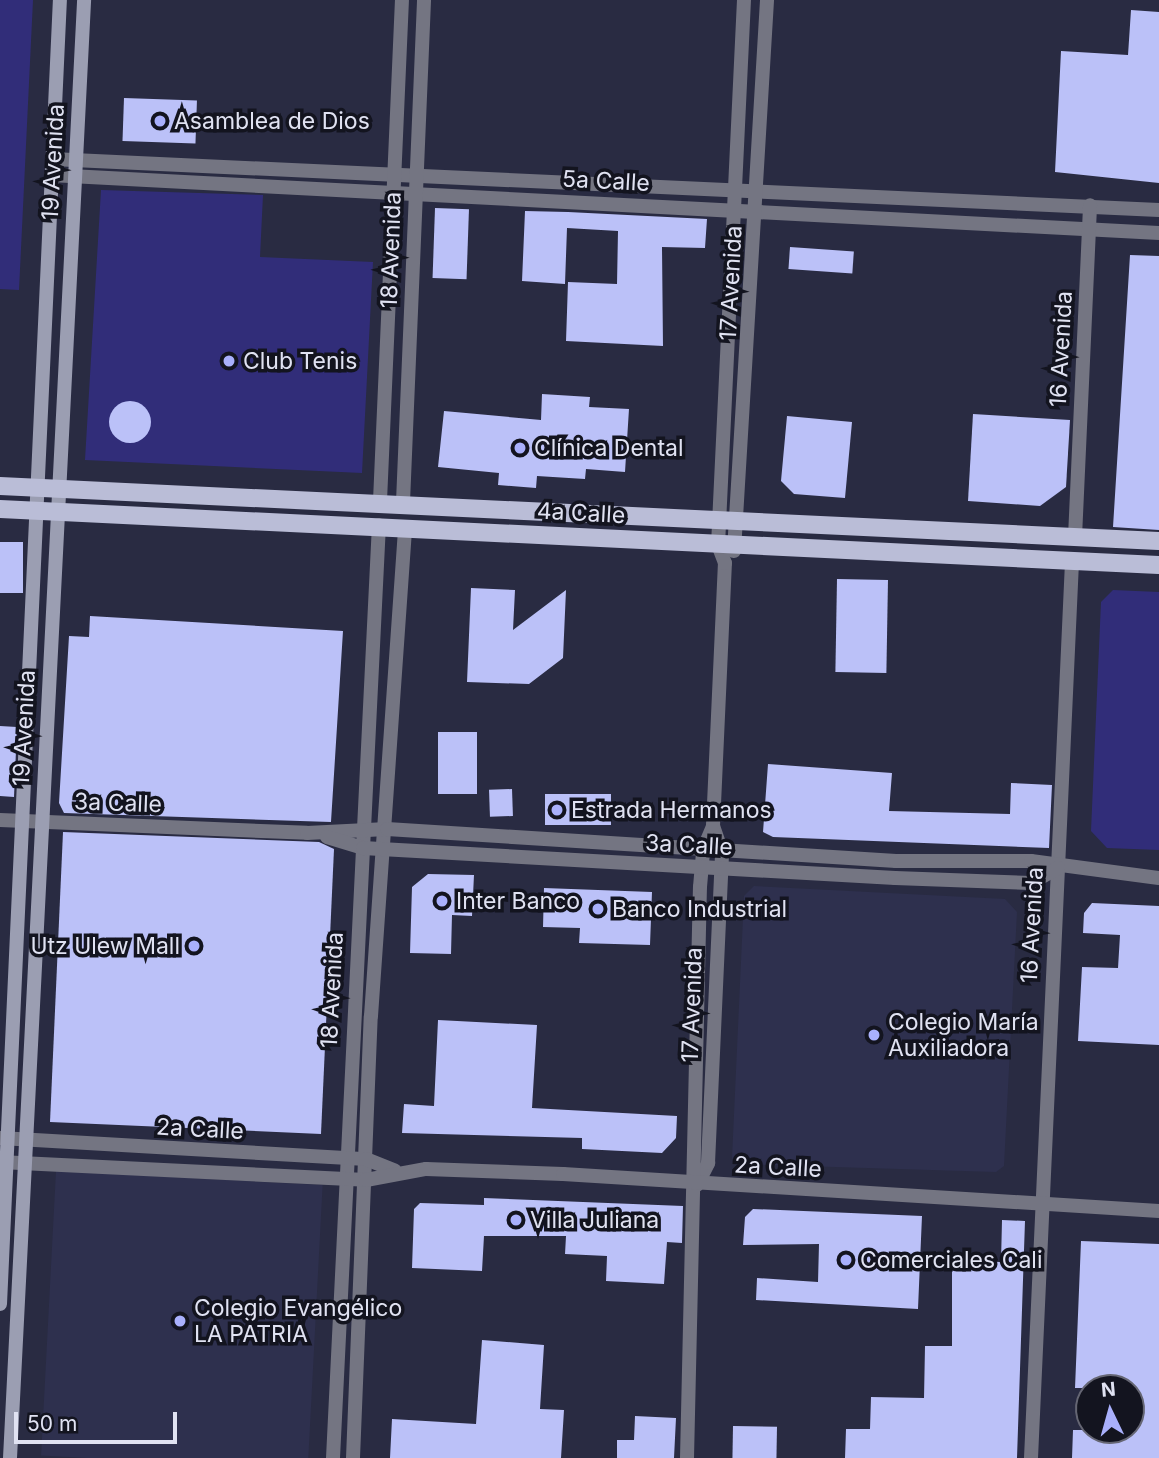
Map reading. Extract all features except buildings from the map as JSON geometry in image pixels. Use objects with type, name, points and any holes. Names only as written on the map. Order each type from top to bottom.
[{"type":"main road","name":"19 Avenida","points":[[0,1304],[4,1138],[24,821],[60,0]]},
{"type":"main road","name":"19 Avenida","points":[[10,1458],[43,822],[57,489],[84,0]]},
{"type":"main road","name":"4a Calle","points":[[0,486],[403,502],[1159,541]]},
{"type":"main road","name":"4a Calle","points":[[0,509],[379,525],[718,545],[1159,565]]},
{"type":"street","name":"18 Avenida","points":[[380,501],[402,0]]},
{"type":"street","name":"18 Avenida","points":[[403,502],[424,0]]},
{"type":"street","name":"17 Avenida","points":[[687,1458],[697,1185],[689,1164],[703,850],[713,826],[725,563],[718,545],[744,0]]},
{"type":"street","name":"17 Avenida","points":[[739,545],[767,0]]},
{"type":"street","name":"5a Calle","points":[[52,159],[758,194],[1090,205],[1159,210]]},
{"type":"street","name":"5a Calle","points":[[51,175],[1159,233]]},
{"type":"street","name":"16 Avenida","points":[[1075,537],[1090,205]]},
{"type":"street","name":"18 Avenida","points":[[333,1458],[344,1178],[379,525]]},
{"type":"street","name":"18 Avenida","points":[[353,1458],[366,1159],[405,528]]},
{"type":"street","points":[[725,563],[739,545]]},
{"type":"street","name":"16 Avenida","points":[[1031,1458],[1072,562]]},
{"type":"street","name":"3a Calle","points":[[0,820],[318,834],[387,829],[896,861],[1031,861],[1058,868],[1159,877]]},
{"type":"street","name":"17 Avenida","points":[[697,1185],[708,1163],[722,852],[713,826]]},
{"type":"street","name":"3a Calle","points":[[318,834],[363,848],[386,847],[564,861],[895,878],[1031,883],[1058,868]]},
{"type":"street","points":[[564,861],[565,842]]},
{"type":"street","points":[[895,878],[896,861]]},
{"type":"street","name":"2a Calle","points":[[4,1138],[366,1159],[395,1171],[697,1185],[1159,1212]]},
{"type":"street","name":"2a Calle","points":[[3,1162],[366,1180],[395,1171]]},
{"type":"shaded area","points":[[0,0],[33,0],[19,290],[0,289]]},
{"type":"shaded area","name":"Club Tenis","points":[[101,190],[263,195],[260,257],[373,262],[362,473],[85,460]]},
{"type":"shaded area","points":[[1113,590],[1159,592],[1159,850],[1107,848],[1091,831],[1101,602]]},
{"type":"shaded area","name":"Colegio María Auxiliadora","points":[[754,886],[1005,899],[1017,912],[1004,1166],[996,1172],[737,1164],[732,1158],[744,896]]},
{"type":"shaded area","name":"Colegio Evangélico LA PATRIA","points":[[56,1171],[323,1185],[308,1458],[41,1456]]},
{"type":"place","name":"Asamblea de Dios","points":[[160,121]]},
{"type":"place","name":"Club Tenis","points":[[229,361]]},
{"type":"place","name":"Clínica Dental","points":[[520,448]]},
{"type":"place","name":"Estrada Hermanos","points":[[557,810]]},
{"type":"place","name":"Inter Banco","points":[[442,901]]},
{"type":"place","name":"Banco Industrial","points":[[598,909]]},
{"type":"place","name":"Utz Ulew Mall","points":[[194,946]]},
{"type":"place","name":"Colegio María Auxiliadora","points":[[874,1035]]},
{"type":"place","name":"Villa Juliana","points":[[516,1220]]},
{"type":"place","name":"Comerciales Cali","points":[[846,1260]]},
{"type":"place","name":"Colegio Evangélico LA PATRIA","points":[[180,1321]]}]
